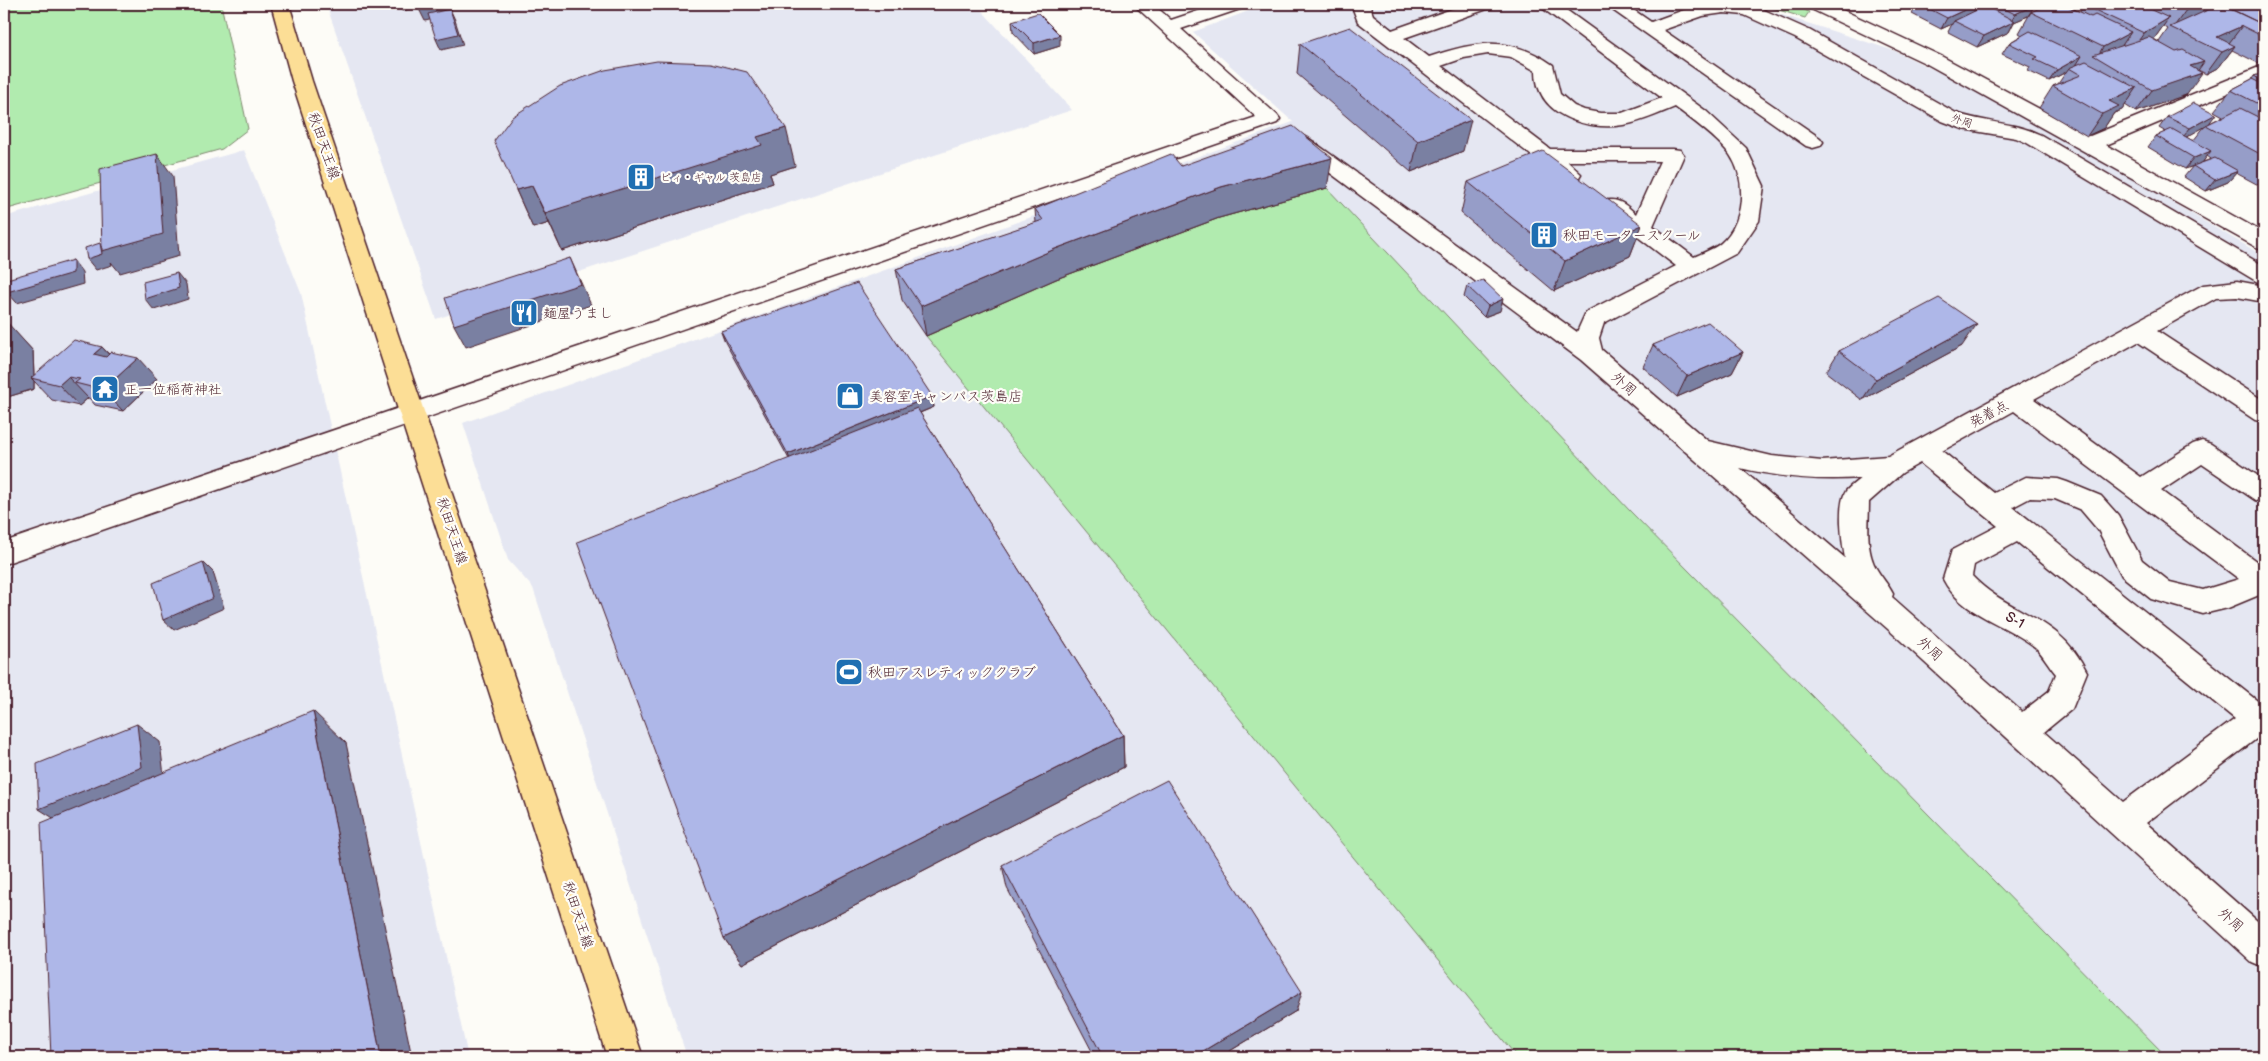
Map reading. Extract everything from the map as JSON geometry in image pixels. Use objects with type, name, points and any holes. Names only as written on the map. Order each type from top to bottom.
[{"type":"main road","name":"秋田天王線","points":[[280,4],[302,81],[625,1057]]},
{"type":"street","name":"外周","points":[[1142,4],[1270,118],[1590,354],[1899,622],[2264,950]]},
{"type":"street","points":[[1169,27],[1236,4]]},
{"type":"street","points":[[1360,4],[1364,18],[1692,267]]},
{"type":"street","points":[[1390,37],[1484,4]]},
{"type":"street","points":[[1546,4],[1699,116],[1739,152],[1753,186],[1748,222],[1729,248],[1594,318],[1588,338],[1590,354]]},
{"type":"street","points":[[1613,4],[1651,28],[1813,142]]},
{"type":"street","points":[[1816,4],[1934,60],[2264,242]]},
{"type":"street","name":"外周","points":[[1651,28],[1720,5],[1748,10],[1802,34],[1949,116],[1970,125],[2021,133],[2034,139],[2264,276]]},
{"type":"street","points":[[1426,65],[1470,50],[1493,48],[1514,51],[1534,59],[1546,69],[1547,86],[1556,102],[1576,115],[1600,120],[1623,119],[1676,99]]},
{"type":"street","points":[[2089,144],[2264,71]]},
{"type":"street","points":[[4,553],[1270,118]]},
{"type":"street","points":[[1544,155],[1673,155],[1641,228]]},
{"type":"street","name":"発着点","points":[[1697,448],[1772,466],[1822,471],[1893,466],[2211,291],[2237,289],[2264,294]]},
{"type":"street","points":[[2139,331],[2264,413]]},
{"type":"street","points":[[2016,399],[2263,582]]},
{"type":"street","points":[[1922,450],[2262,720],[2122,822]]},
{"type":"street","points":[[2141,491],[2202,451],[2264,493]]},
{"type":"street","points":[[1893,466],[1856,498],[1856,541],[1862,570],[1899,622]]},
{"type":"street","points":[[1993,506],[2026,487],[2058,488],[2091,502],[2108,523],[2132,568],[2161,591],[2203,602],[2228,596],[2263,582]]},
{"type":"street","name":"S-1","points":[[2019,528],[1962,558],[1956,580],[1976,599],[2046,639],[2072,672],[2061,700],[2021,731]]},
{"type":"shaded area","points":[[326,4],[976,4],[1072,110],[436,319]]},
{"type":"shaded area","points":[[1267,4],[1748,4],[1895,51],[2000,102],[2264,256],[2264,1057],[687,1057],[533,588],[508,560],[463,423],[1293,122],[1193,32]]},
{"type":"shaded area","points":[[244,150],[301,293],[468,1057],[4,1057],[4,217]]},
{"type":"green space","points":[[4,4],[221,4],[248,129],[222,149],[4,210]]},
{"type":"green space","points":[[1759,4],[1791,4],[1809,12],[1805,18]]},
{"type":"green space","points":[[1327,188],[1630,511],[2167,1057],[1517,1057],[926,336],[1056,279],[1219,218]]},
{"type":"building","points":[[1920,4],[1977,4],[1947,18]]},
{"type":"building","points":[[1995,4],[2033,4],[2035,5],[2015,14]]},
{"type":"building","points":[[2048,4],[2063,4],[2091,17],[2095,15],[2131,32],[2103,47],[2031,12]]},
{"type":"building","points":[[2138,4],[2169,18],[2144,33],[2084,5]]},
{"type":"building","points":[[2175,4],[2202,4],[2186,10]]},
{"type":"building","points":[[2221,4],[2264,25],[2264,37],[2242,26],[2217,37],[2235,46],[2222,52],[2170,27]]},
{"type":"building","points":[[2246,4],[2264,13],[2264,25],[2230,9]]},
{"type":"building","points":[[1985,6],[2015,21],[1984,36],[1954,21]]},
{"type":"building","points":[[450,9],[458,34],[436,39],[428,14]]},
{"type":"building","points":[[1038,13],[1060,35],[1034,43],[1012,21]]},
{"type":"building","points":[[1350,27],[1471,120],[1418,141],[1300,44]]},
{"type":"building","points":[[2030,31],[2082,56],[2057,70],[2034,59],[2038,57],[2009,43]]},
{"type":"building","points":[[2149,37],[2176,52],[2183,50],[2204,62],[2190,66],[2202,73],[2152,90],[2093,55]]},
{"type":"building","points":[[657,61],[711,63],[747,72],[786,128],[757,137],[762,145],[545,213],[532,186],[516,190],[494,141],[512,117],[560,86],[605,70]]},
{"type":"building","points":[[2086,61],[2137,88],[2109,101],[2119,106],[2102,114],[2053,86],[2081,75],[2069,68]]},
{"type":"building","points":[[2264,73],[2264,82],[2254,76]]},
{"type":"building","points":[[2252,79],[2264,85],[2264,107],[2231,90]]},
{"type":"building","points":[[2194,103],[2216,114],[2190,128],[2167,117]]},
{"type":"building","points":[[2240,108],[2264,120],[2264,156],[2206,125]]},
{"type":"building","points":[[1293,126],[1332,158],[1221,187],[1055,249],[921,306],[896,269],[1043,220],[1035,209],[1171,154],[1181,166]]},
{"type":"building","points":[[2172,129],[2211,151],[2194,158],[2156,136]]},
{"type":"building","points":[[1543,151],[1642,225],[1565,261],[1468,182]]},
{"type":"building","points":[[157,154],[163,234],[102,251],[100,169]]},
{"type":"building","points":[[2215,158],[2238,171],[2215,180],[2193,166]]},
{"type":"building","points":[[100,243],[102,254],[87,259],[85,248]]},
{"type":"building","points":[[570,258],[581,284],[454,325],[445,298]]},
{"type":"building","points":[[73,260],[73,273],[7,292],[7,279]]},
{"type":"building","points":[[177,273],[179,288],[145,299],[143,282]]},
{"type":"building","points":[[1483,280],[1503,299],[1488,306],[1467,286]]},
{"type":"building","points":[[857,283],[932,396],[788,454],[721,331]]},
{"type":"building","points":[[1939,298],[1977,324],[1876,379],[1839,351]]},
{"type":"building","points":[[4,320],[5,320],[4,359]]},
{"type":"building","points":[[1708,322],[1743,352],[1687,376],[1653,345]]},
{"type":"building","points":[[74,340],[102,347],[94,354],[106,357],[111,352],[138,358],[103,390],[75,383],[80,379],[68,377],[59,385],[31,378]]},
{"type":"building","name":"秋田アスレティッククラブ","points":[[917,408],[1123,735],[724,938],[577,542]]},
{"type":"building","points":[[203,562],[213,598],[163,620],[153,583]]},
{"type":"building","points":[[313,711],[381,1057],[51,1057],[41,823]]},
{"type":"building","points":[[137,724],[142,767],[39,809],[37,764]]},
{"type":"building","points":[[1167,780],[1302,992],[1193,1057],[1103,1057],[1002,865]]},
{"type":"building","points":[[1430,1051],[1434,1057],[1421,1057]]},
{"type":"place","name":"ビィ・ギャル 茨島店","points":[[641,177]]},
{"type":"place","name":"秋田モータースクール","points":[[1544,235]]},
{"type":"place","name":"麺屋うまし","points":[[524,313]]},
{"type":"place","name":"正一位稲荷神社","points":[[105,389]]},
{"type":"place","name":"美容室キャンパス茨島店","points":[[850,396]]},
{"type":"place","name":"秋田アスレティッククラブ","points":[[849,672]]}]
